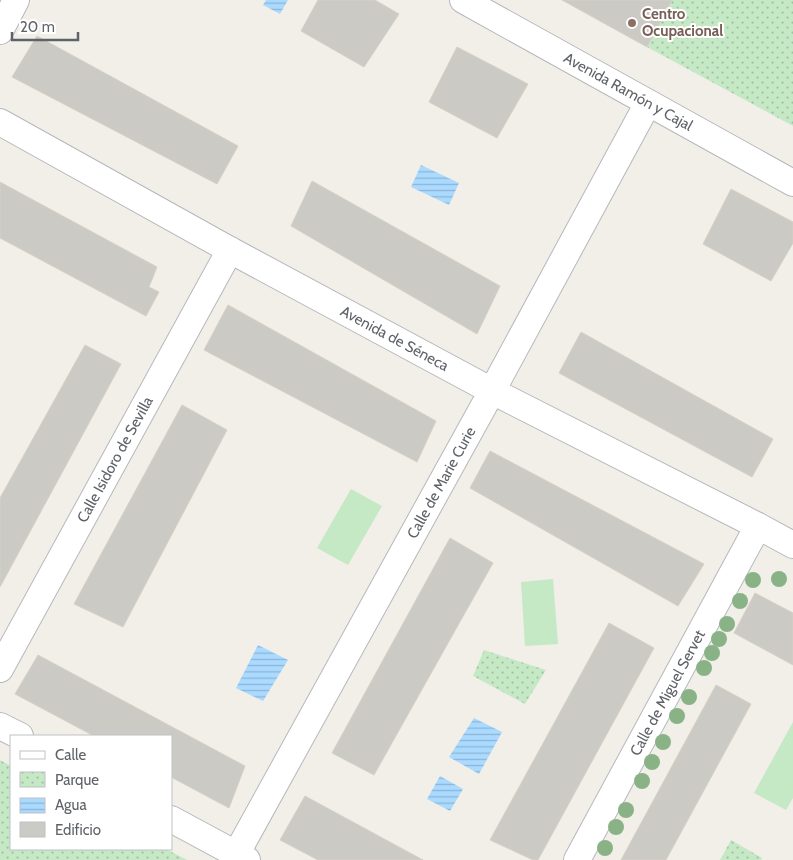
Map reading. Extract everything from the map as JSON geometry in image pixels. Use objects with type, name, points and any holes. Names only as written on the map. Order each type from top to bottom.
[{"type":"street","points":[[0,31],[16,0]]},
{"type":"street","name":"Avenida Ramón y Cajal","points":[[463,0],[793,183]]},
{"type":"street","name":"Calle de Marie Curie","points":[[239,858],[648,103]]},
{"type":"street","name":"Avenida de Séneca","points":[[0,122],[230,250],[492,391],[793,545]]},
{"type":"street","name":"Calle Isidoro de Sevilla","points":[[0,669],[230,250]]},
{"type":"street","name":"Calle de Miguel Servet","points":[[577,860],[758,526]]},
{"type":"street","points":[[0,726],[18,735]]},
{"type":"street","points":[[172,820],[239,858]]},
{"type":"green space","points":[[672,0],[793,0],[793,126],[647,47]]},
{"type":"green space","points":[[351,489],[382,506],[348,565],[317,548]]},
{"type":"green space","points":[[553,579],[558,644],[525,646],[521,582]]},
{"type":"green space","points":[[484,650],[546,670],[525,704],[473,676]]},
{"type":"green space","points":[[793,722],[793,798],[786,810],[754,793]]},
{"type":"green space","points":[[0,760],[10,765],[10,850],[168,850],[187,860],[0,860]]},
{"type":"green space","points":[[731,840],[762,858],[761,860],[720,860]]},
{"type":"water","points":[[266,0],[288,0],[280,14],[263,5]]},
{"type":"water","points":[[421,165],[459,183],[449,205],[411,187]]},
{"type":"water","points":[[258,645],[288,660],[263,701],[236,688]]},
{"type":"water","points":[[474,718],[502,732],[479,774],[449,757]]},
{"type":"water","points":[[440,776],[463,789],[450,811],[427,799]]},
{"type":"building","points":[[318,0],[375,0],[399,14],[364,67],[301,31]]},
{"type":"building","name":"Centro Ocupacional","points":[[562,0],[672,0],[647,47]]},
{"type":"building","points":[[37,36],[238,146],[217,184],[12,77]]},
{"type":"building","points":[[457,47],[528,84],[497,138],[429,102]]},
{"type":"building","points":[[312,181],[500,286],[477,334],[291,226]]},
{"type":"building","points":[[0,182],[157,267],[149,287],[159,292],[146,316],[0,238]]},
{"type":"building","points":[[731,189],[793,222],[793,243],[771,281],[703,244]]},
{"type":"building","points":[[228,305],[436,421],[417,462],[204,350]]},
{"type":"building","points":[[581,332],[773,439],[752,477],[559,373]]},
{"type":"building","points":[[85,345],[121,364],[0,587],[0,498]]},
{"type":"building","points":[[182,405],[227,430],[123,627],[74,604]]},
{"type":"building","points":[[490,451],[704,564],[678,606],[470,488]]},
{"type":"building","points":[[450,538],[493,563],[374,775],[332,753]]},
{"type":"building","points":[[755,593],[793,613],[793,665],[734,633]]},
{"type":"building","points":[[609,623],[654,648],[538,860],[533,860],[490,840]]},
{"type":"building","points":[[38,655],[245,766],[229,808],[172,778],[172,735],[92,735],[15,694]]},
{"type":"building","points":[[716,685],[751,704],[666,860],[621,860]]},
{"type":"building","points":[[305,796],[423,860],[318,860],[280,840]]},
{"type":"place","name":"Centro Ocupacional","points":[[632,23]]}]
